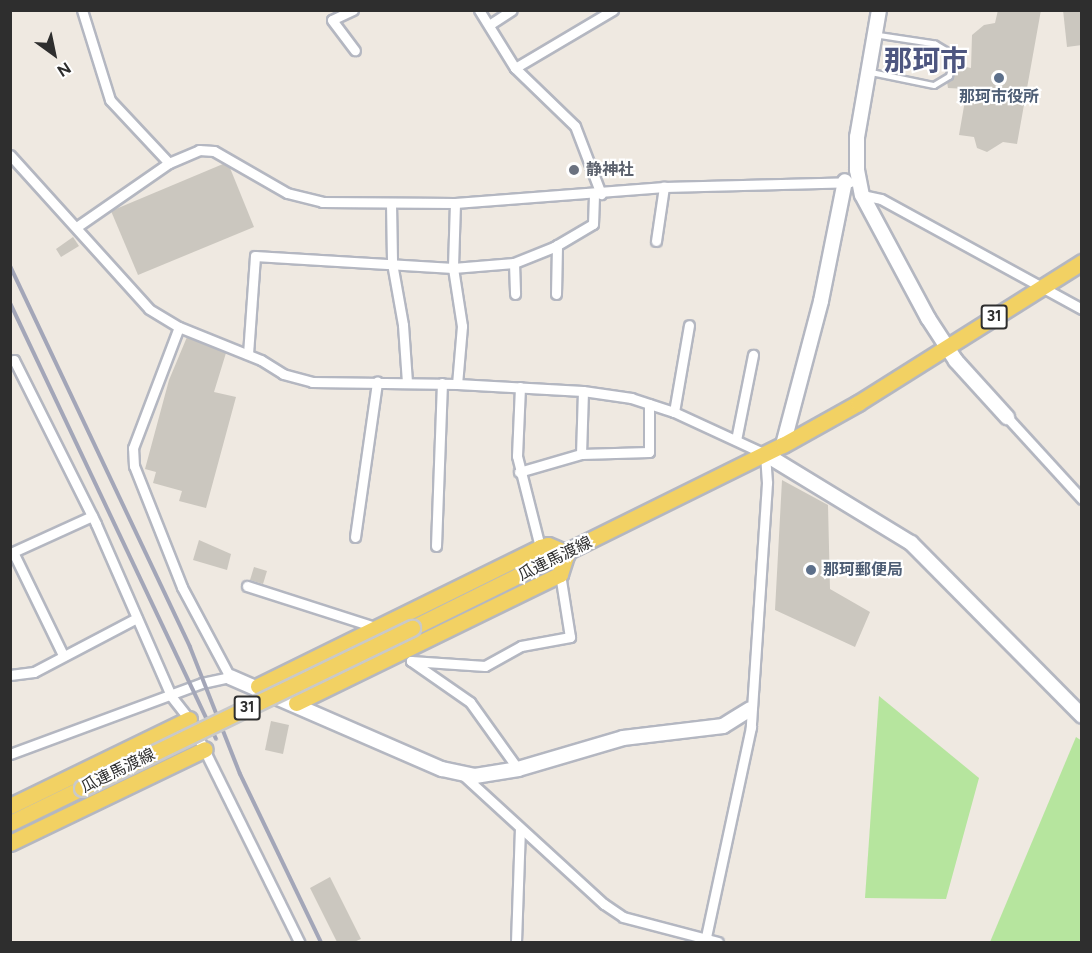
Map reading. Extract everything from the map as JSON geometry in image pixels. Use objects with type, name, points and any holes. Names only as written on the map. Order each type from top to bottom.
[{"type":"main road","name":"瓜連馬渡線","points":[[10,823],[567,553],[783,445],[947,347],[1082,262]]},
{"type":"main road","points":[[258,686],[540,547],[548,545],[567,553],[560,574],[296,703]]},
{"type":"main road","points":[[10,806],[189,718]]},
{"type":"main road","points":[[10,843],[205,749]]},
{"type":"street","points":[[82,10],[110,100],[169,163]]},
{"type":"street","points":[[353,10],[332,20],[355,50]]},
{"type":"street","points":[[248,354],[255,256],[392,262],[453,268],[514,263],[557,245],[593,224],[598,194],[574,126],[515,68],[479,10]]},
{"type":"street","points":[[489,25],[512,10]]},
{"type":"street","points":[[515,68],[613,10]]},
{"type":"street","points":[[879,10],[865,71],[857,137],[861,189],[906,280],[947,347],[1082,499]]},
{"type":"street","points":[[78,226],[169,163],[199,150],[214,151],[287,193],[322,202],[455,204],[664,187],[845,182],[881,199],[1082,309]]},
{"type":"street","points":[[10,155],[78,226],[149,309],[179,327],[248,354],[283,374],[312,382],[442,383],[583,391],[649,404],[674,412],[765,454],[911,543],[1082,716]]},
{"type":"street","points":[[783,445],[821,301],[845,182]]},
{"type":"street","points":[[656,241],[664,187]]},
{"type":"street","points":[[391,203],[392,262],[404,325],[407,382]]},
{"type":"street","points":[[455,204],[453,268],[462,326],[457,384]]},
{"type":"street","points":[[556,294],[557,245]]},
{"type":"street","points":[[514,263],[514,294]]},
{"type":"street","points":[[674,412],[688,325]]},
{"type":"street","points":[[179,327],[133,448],[134,466],[183,587],[230,677]]},
{"type":"street","points":[[735,440],[753,355]]},
{"type":"street","points":[[10,361],[14,360],[92,516],[171,696],[189,718],[299,942]]},
{"type":"street","points":[[355,537],[377,382]]},
{"type":"street","points":[[436,546],[442,383]]},
{"type":"street","points":[[520,387],[519,472],[540,547]]},
{"type":"street","points":[[581,454],[583,391]]},
{"type":"street","points":[[519,472],[581,454],[649,452],[649,404]]},
{"type":"street","points":[[705,941],[750,728],[749,710],[754,689],[767,483],[765,454]]},
{"type":"street","points":[[63,655],[11,550],[92,516]]},
{"type":"street","points":[[411,661],[485,666],[521,645],[570,637],[560,574]]},
{"type":"street","points":[[247,586],[375,627]]},
{"type":"street","points":[[10,675],[34,672],[137,618]]},
{"type":"street","points":[[395,655],[411,661],[470,702],[518,769]]},
{"type":"street","points":[[10,754],[230,677],[258,686],[416,758],[463,775],[489,776],[622,738],[723,726],[749,710]]},
{"type":"street","points":[[463,775],[520,828],[623,917],[705,941],[718,942]]},
{"type":"street","points":[[516,942],[520,828]]},
{"type":"lane","points":[[865,71],[934,85],[949,76],[952,64],[950,53],[935,44],[873,35]]},
{"type":"green space","points":[[879,696],[979,778],[946,899],[865,898]]},
{"type":"green space","points":[[1076,737],[1082,741],[1081,942],[990,942]]},
{"type":"building","name":"那珂市役所","points":[[998,10],[1041,10],[1017,144],[1003,142],[987,152],[977,148],[974,137],[959,135],[967,89],[948,88],[947,82],[953,78],[956,65],[971,68],[972,35],[984,25],[995,23]]},
{"type":"building","points":[[1063,10],[1082,10],[1082,45],[1067,47]]},
{"type":"building","points":[[223,164],[230,168],[254,227],[138,275],[111,211]]},
{"type":"building","points":[[73,237],[79,246],[61,257],[56,249]]},
{"type":"building","points":[[187,337],[226,353],[214,392],[236,397],[206,508],[179,501],[182,491],[153,483],[156,472],[145,469],[169,380]]},
{"type":"building","points":[[782,480],[828,505],[830,589],[870,612],[855,647],[775,610]]},
{"type":"building","points":[[199,540],[231,554],[227,570],[193,560]]},
{"type":"building","points":[[254,567],[267,571],[263,584],[250,580]]},
{"type":"building","points":[[271,721],[289,725],[283,754],[265,750]]},
{"type":"building","points":[[330,877],[361,939],[354,942],[337,942],[310,888]]},
{"type":"railway","points":[[10,266],[190,647],[240,774],[321,942]]},
{"type":"railway","points":[[10,303],[216,739]]},
{"type":"place","name":"那珂市役所","points":[[999,78]]},
{"type":"place","name":"静神社","points":[[574,170]]},
{"type":"place","name":"那珂郵便局","points":[[811,570]]},
{"type":"district","name":"那珂市","points":[[926,60]]}]
